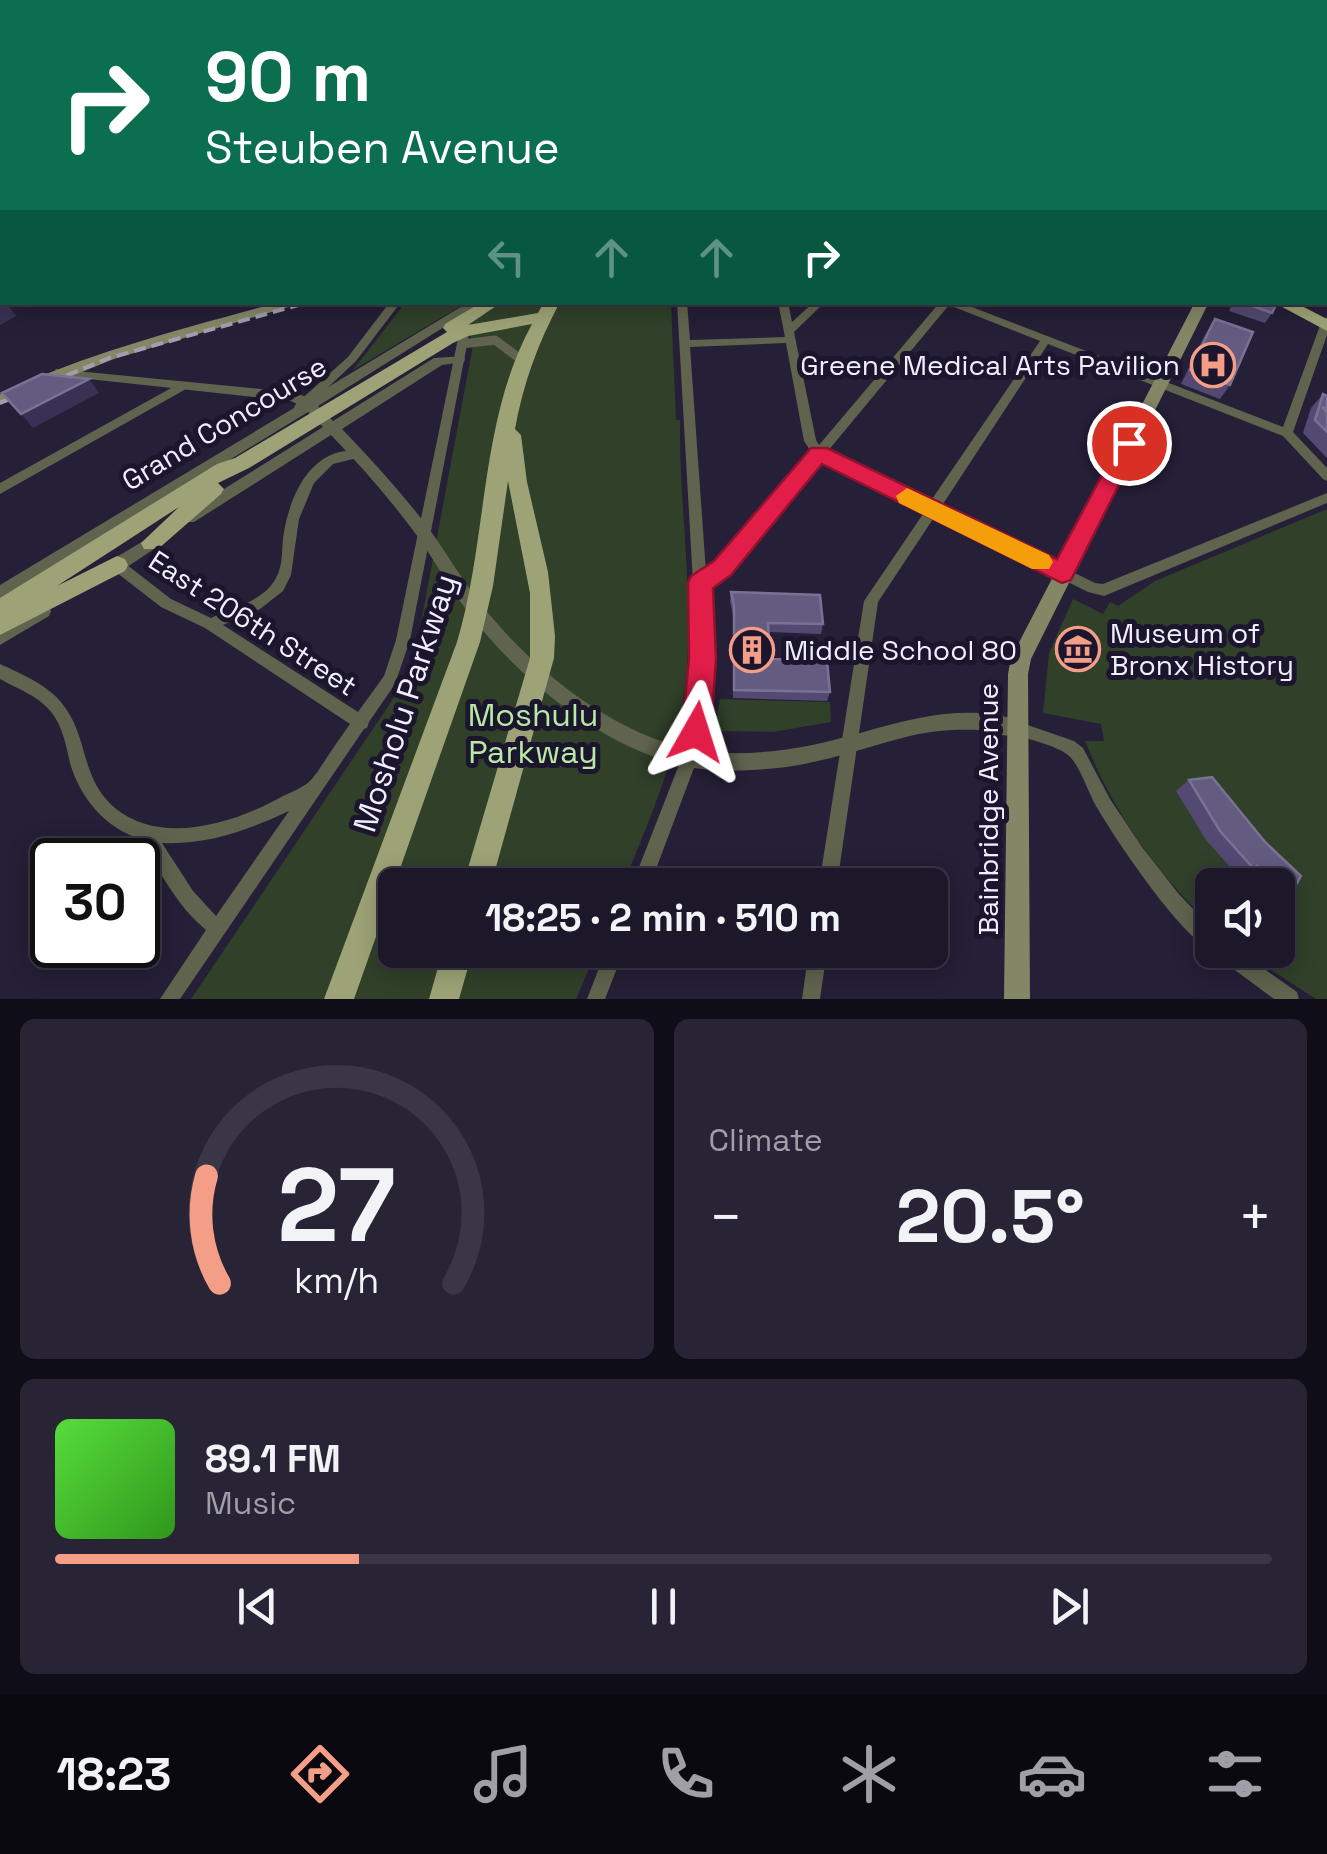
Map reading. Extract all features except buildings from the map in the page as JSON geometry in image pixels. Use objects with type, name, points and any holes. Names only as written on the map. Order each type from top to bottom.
[{"type":"main road","points":[[0,400],[56,372],[108,353],[287,305]]},
{"type":"main road","name":"Grand Concourse","points":[[3,609],[236,469],[317,413],[380,377],[396,361],[468,323],[490,305]]},
{"type":"main road","name":"Bainbridge Avenue","points":[[1017,999],[1018,674],[1022,658],[1200,305]]},
{"type":"main road","points":[[1288,305],[1326,323]]},
{"type":"main road","name":"Grand Concourse","points":[[468,323],[547,310]]},
{"type":"main road","name":"Mosholu Parkway","points":[[339,999],[477,611],[523,361],[547,310]]},
{"type":"main road","name":"Mosholu Parkway","points":[[482,868],[544,647],[544,607],[518,488],[510,422]]},
{"type":"main road","points":[[151,543],[236,469]]},
{"type":"main road","points":[[3,609],[104,530]]},
{"type":"main road","points":[[3,609],[117,565]]},
{"type":"main road","points":[[444,999],[453,968]]},
{"type":"street","points":[[317,413],[394,305]]},
{"type":"street","points":[[648,868],[690,757],[702,679],[700,583],[682,305]]},
{"type":"street","points":[[784,305],[810,440],[819,453],[1104,590],[1327,498]]},
{"type":"street","points":[[685,344],[789,336],[817,305]]},
{"type":"street","points":[[700,583],[722,568],[944,305]]},
{"type":"street","points":[[955,305],[1287,434],[1327,476]]},
{"type":"street","points":[[169,999],[362,723],[384,690],[400,654],[468,323],[523,361]]},
{"type":"street","name":"Grand Concourse","points":[[104,530],[274,429],[438,361],[468,323]]},
{"type":"street","name":"Grand Concourse","points":[[0,638],[294,451],[317,413],[468,323]]},
{"type":"street","points":[[1287,434],[1326,323]]},
{"type":"street","points":[[830,868],[871,601],[1046,340]]},
{"type":"street","points":[[56,372],[296,398],[317,413],[357,454],[424,536],[477,611],[537,676],[627,732],[674,754],[778,760],[906,726],[942,721],[987,722],[1068,746],[1077,753],[1119,830],[1195,925]]},
{"type":"street","points":[[0,489],[182,386]]},
{"type":"street","points":[[210,624],[246,609],[277,587],[285,576],[291,531],[310,475],[310,466],[294,451]]},
{"type":"street","points":[[310,475],[332,457],[357,454]]},
{"type":"street","name":"East 206th Street","points":[[117,565],[173,608],[210,624],[362,723]]},
{"type":"street","points":[[0,671],[56,705],[74,738],[87,786],[101,806],[146,832],[176,837],[234,828],[283,807],[317,786]]},
{"type":"street","points":[[146,832],[170,871],[218,930]]},
{"type":"street","points":[[596,999],[608,968]]},
{"type":"street","points":[[811,999],[815,968]]},
{"type":"street","points":[[1247,968],[1290,999]]},
{"type":"green space","name":"Moshulu Parkway","points":[[403,305],[671,305],[688,598],[687,669],[679,728],[650,818],[630,868],[378,868],[378,968],[589,968],[576,999],[191,999],[391,702],[416,649],[473,345],[461,306],[353,370]]},
{"type":"green space","points":[[1327,509],[1327,999],[1316,999],[1268,968],[1295,968],[1295,868],[1195,868],[1195,908],[1138,841],[1096,768],[1085,741],[1104,741],[1101,724],[1043,713],[1049,653],[1073,599],[1103,614],[1110,602],[1118,606],[1155,581]]},
{"type":"green space","points":[[720,699],[830,702],[831,722],[773,732],[714,731]]},
{"type":"railway","points":[[0,403],[109,358],[298,305]]},
{"type":"slow traffic","points":[[907,496],[1040,562]]},
{"type":"place","name":"Greene Medical Arts Pavilion","points":[[1213,365]]},
{"type":"place","name":"Museum of Bronx History","points":[[1078,649]]},
{"type":"place","name":"Middle School 80","points":[[752,650]]},
{"type":"route","points":[[696,732],[702,658],[700,583],[722,568],[819,453],[1062,573],[1129,443]]}]
